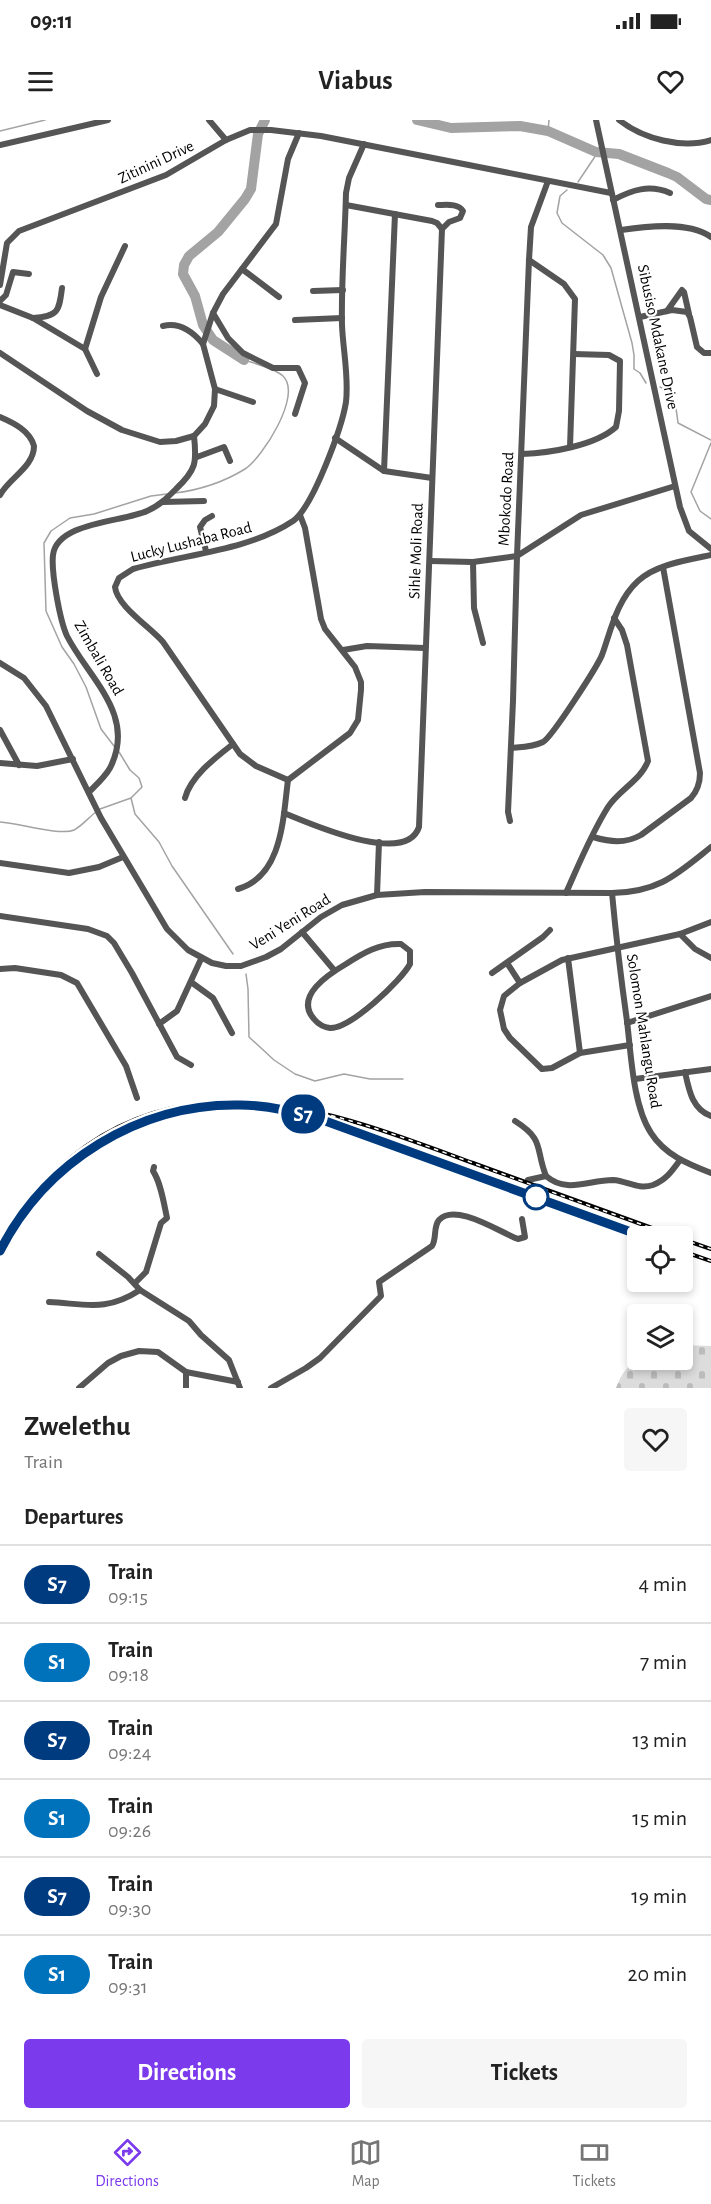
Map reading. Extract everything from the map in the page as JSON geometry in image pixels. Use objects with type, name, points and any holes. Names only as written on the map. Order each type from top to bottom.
[{"type":"street","points":[[0,145],[108,120]]},
{"type":"street","points":[[209,120],[226,140]]},
{"type":"street","name":"Sibusiso Mdakane Drive","points":[[596,120],[675,486],[689,531],[711,549]]},
{"type":"street","points":[[619,120],[632,129],[676,143],[711,140]]},
{"type":"street","name":"Zitinini Drive","points":[[0,285],[7,243],[19,231],[166,175],[226,140],[250,130],[299,133],[364,144],[548,181],[612,197]]},
{"type":"street","points":[[0,353],[87,411],[122,429],[160,442],[194,436],[205,424],[213,410],[215,389],[204,342],[213,313],[223,294],[276,224],[288,159],[299,133]]},
{"type":"street","points":[[238,889],[252,883],[267,867],[279,840],[288,780],[350,733],[357,720],[361,682],[355,667],[325,629],[321,620],[305,528],[300,515],[319,479],[335,438],[346,399],[342,318],[346,205],[349,178],[364,144]]},
{"type":"street","name":"Mbokodo Road","points":[[510,821],[508,812],[529,260],[531,227],[548,181]]},
{"type":"street","points":[[612,197],[646,188],[670,193]]},
{"type":"street","points":[[346,205],[432,221],[442,229],[449,222],[460,218],[463,211],[456,205],[438,205]]},
{"type":"street","points":[[384,471],[395,214]]},
{"type":"street","points":[[621,230],[642,227],[687,228],[701,231],[711,237]]},
{"type":"street","name":"Sihle Moli Road","points":[[284,813],[348,837],[379,842],[405,841],[413,838],[419,827],[442,229]]},
{"type":"street","points":[[85,349],[101,297],[125,246]]},
{"type":"street","points":[[529,260],[564,284],[573,294],[576,305],[570,447]]},
{"type":"street","points":[[242,269],[279,297]]},
{"type":"street","points":[[29,274],[13,272],[6,295],[0,303],[33,318],[85,349],[97,374]]},
{"type":"street","points":[[33,318],[55,314],[60,306],[62,288]]},
{"type":"street","points":[[312,291],[343,290]]},
{"type":"street","points":[[666,311],[682,290],[697,347],[704,353],[711,353]]},
{"type":"street","points":[[640,317],[682,310],[689,314]]},
{"type":"street","points":[[213,313],[228,338],[243,353],[273,368],[298,368],[305,383],[295,414]]},
{"type":"street","points":[[295,320],[342,318]]},
{"type":"street","points":[[163,326],[173,324],[183,327],[204,342]]},
{"type":"street","points":[[522,454],[553,452],[601,436],[616,427],[621,365],[618,359],[609,356],[574,354]]},
{"type":"street","points":[[215,389],[253,402]]},
{"type":"street","points":[[0,417],[27,433],[34,446],[30,462],[7,484],[0,495]]},
{"type":"street","points":[[194,436],[197,457],[224,447],[230,461]]},
{"type":"street","points":[[335,438],[384,471],[432,478]]},
{"type":"street","name":"Zimbali Road","points":[[89,792],[105,775],[114,756],[118,728],[112,707],[65,630],[58,601],[53,555],[58,542],[68,533],[143,513],[164,500],[194,468],[197,457]]},
{"type":"street","points":[[430,561],[473,562],[517,556],[581,515],[675,486]]},
{"type":"street","points":[[164,500],[204,501]]},
{"type":"street","name":"Lucky Lushaba Road","points":[[288,780],[246,759],[233,744],[163,642],[152,629],[120,601],[116,592],[117,581],[127,572],[264,537],[300,515]]},
{"type":"street","points":[[206,551],[200,527],[212,516]]},
{"type":"street","points":[[512,748],[534,746],[548,739],[596,669],[614,618],[638,580],[663,567],[711,555]]},
{"type":"street","points":[[473,562],[474,608],[483,643]]},
{"type":"street","points":[[593,837],[620,842],[641,835],[691,798],[700,782],[691,717],[663,567]]},
{"type":"street","points":[[566,893],[608,808],[617,795],[637,777],[648,761],[627,645],[622,630],[614,618]]},
{"type":"street","points":[[343,650],[357,646],[425,648]]},
{"type":"street","name":"Veni Yeni Road","points":[[0,663],[24,678],[46,706],[101,818],[167,929],[182,945],[201,959],[226,966],[254,962],[281,949],[321,917],[342,905],[377,895],[425,892],[637,892],[664,883],[711,847]]},
{"type":"street","points":[[0,730],[19,765]]},
{"type":"street","points":[[185,798],[189,786],[233,744]]},
{"type":"street","points":[[0,763],[50,765],[72,759]]},
{"type":"street","points":[[377,895],[379,842]]},
{"type":"street","points":[[0,863],[69,873],[99,867],[123,856]]},
{"type":"street","name":"Solomon Mahlangu Road","points":[[612,893],[617,949],[638,1103],[646,1125],[661,1146],[680,1160],[711,1173]]},
{"type":"street","points":[[0,916],[88,929],[107,936],[114,943],[177,1057],[191,1065]]},
{"type":"street","points":[[630,1045],[580,1053],[552,1068],[542,1069],[510,1038],[504,1029],[501,1002],[504,996],[520,983],[568,958],[680,934],[711,922]]},
{"type":"street","points":[[492,973],[550,930]]},
{"type":"street","points":[[302,932],[334,970]]},
{"type":"street","points":[[680,934],[695,949],[711,958]]},
{"type":"street","points":[[401,944],[410,951],[411,964],[381,996],[348,1022],[330,1028],[321,1025],[311,1015],[309,1000],[316,986],[334,970],[377,947],[401,944]]},
{"type":"street","points":[[568,958],[580,1053]]},
{"type":"street","points":[[159,1024],[177,1011],[201,959]]},
{"type":"street","points":[[507,963],[520,983]]},
{"type":"street","points":[[0,969],[15,968],[62,975],[77,982],[126,1066],[137,1098]]},
{"type":"street","points":[[191,982],[213,998],[232,1033]]},
{"type":"street","points":[[627,1023],[711,996]]},
{"type":"street","points":[[635,1079],[711,1069]]},
{"type":"street","points":[[685,1072],[692,1100],[704,1113],[711,1116]]},
{"type":"street","points":[[515,1121],[528,1129],[536,1139],[546,1176]]},
{"type":"street","points":[[528,1180],[546,1176],[563,1185],[573,1186],[614,1180],[642,1188],[661,1182],[670,1175],[680,1160]]},
{"type":"street","points":[[135,1283],[146,1272],[161,1223],[167,1218],[166,1206],[159,1191],[154,1167]]},
{"type":"street","points":[[270,1388],[320,1358],[350,1325],[377,1302],[381,1296],[379,1282],[432,1246],[435,1242],[436,1225],[442,1218],[449,1215],[473,1217],[518,1239],[525,1237],[522,1219]]},
{"type":"street","points":[[99,1254],[135,1283],[140,1290],[189,1320],[201,1335],[229,1360],[239,1385]]},
{"type":"street","points":[[49,1302],[110,1305],[124,1301],[140,1290]]},
{"type":"street","points":[[79,1388],[108,1363],[138,1351],[158,1352],[186,1372],[239,1385]]},
{"type":"street","points":[[186,1372],[186,1388]]},
{"type":"green space","points":[[693,1345],[711,1346],[711,1388],[616,1388],[627,1369],[693,1370]]},
{"type":"waterway","points":[[0,131],[45,120]]},
{"type":"waterway","points":[[244,360],[213,340],[203,325],[195,296],[183,274],[184,265],[189,256],[218,232],[251,189],[258,134],[265,120]]},
{"type":"waterway","points":[[417,120],[451,128],[520,126],[548,131],[596,152],[619,154],[668,173],[706,199],[711,200]]},
{"type":"waterway","points":[[548,131],[549,120]]},
{"type":"waterway","points":[[578,182],[598,152]]},
{"type":"waterway","points":[[567,190],[560,196],[557,213],[562,223],[603,255],[611,268],[632,343],[634,369],[640,373],[646,383]]},
{"type":"waterway","points":[[175,493],[211,485],[245,469],[261,452],[278,426],[288,397],[288,385],[279,373],[244,360]]},
{"type":"waterway","points":[[660,387],[672,397],[678,423],[711,440]]},
{"type":"waterway","points":[[711,443],[691,492],[700,511],[711,519]]},
{"type":"waterway","points":[[114,746],[101,729],[86,687],[62,647],[46,611],[44,543],[51,531],[70,518],[94,514],[151,496],[167,494]]},
{"type":"waterway","points":[[100,809],[131,798],[142,787],[139,778],[130,770],[119,752]]},
{"type":"waterway","points":[[131,798],[135,814],[159,842],[172,866],[233,954]]},
{"type":"waterway","points":[[0,822],[67,831],[74,830],[96,812]]},
{"type":"waterway","points":[[246,974],[249,1037],[274,1060],[295,1074],[315,1081],[344,1074],[370,1079],[403,1079]]},
{"type":"railway","points":[[0,1244],[17,1215],[37,1190],[86,1146],[133,1120],[181,1106],[230,1101],[279,1105],[328,1115],[377,1129],[646,1226]]},
{"type":"railway","points":[[331,1123],[627,1231]]},
{"type":"railway","points":[[693,1243],[711,1249]]},
{"type":"railway","points":[[693,1255],[711,1261]]},
{"type":"train","name":"S7","points":[[0,1251],[24,1211],[41,1190],[88,1150],[136,1124],[190,1108],[227,1105],[266,1107],[317,1118],[627,1231]]}]
